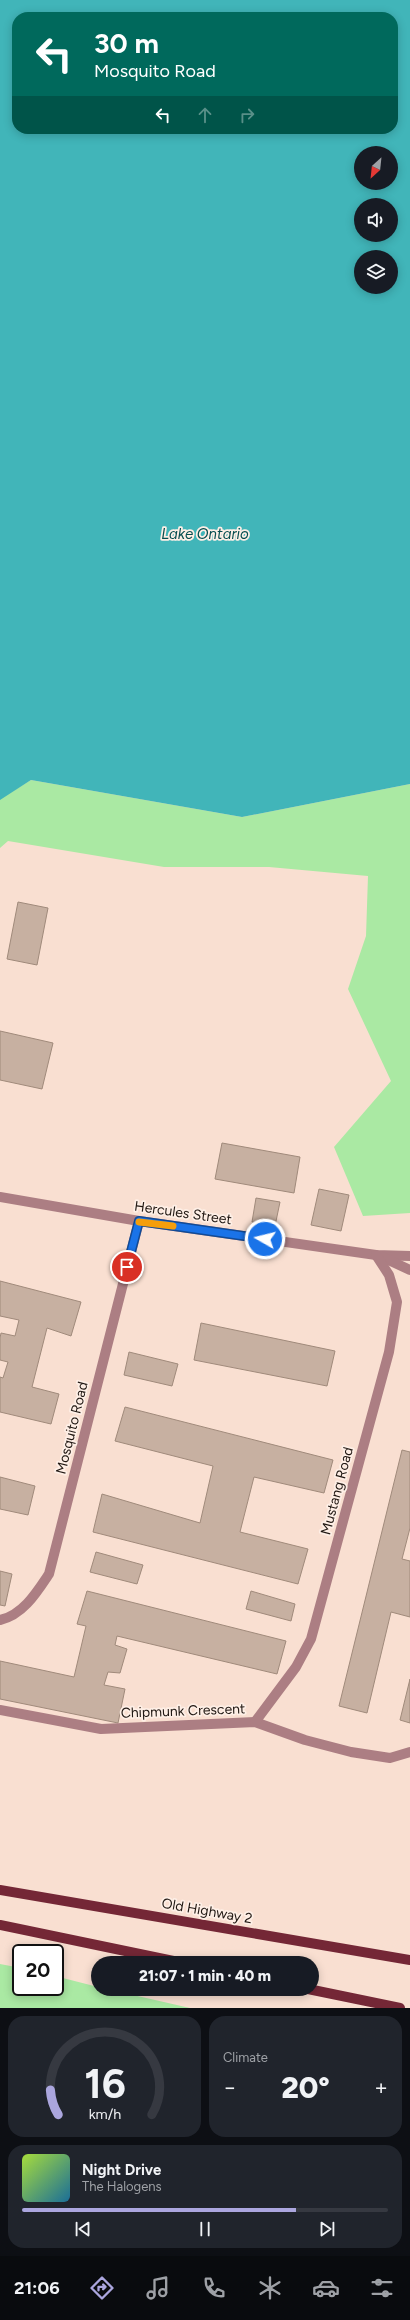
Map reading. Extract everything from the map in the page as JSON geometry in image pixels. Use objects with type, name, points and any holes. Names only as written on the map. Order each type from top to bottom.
[{"type":"main road","name":"Old Highway 2","points":[[0,1890],[410,1960]]},
{"type":"main road","points":[[0,1925],[149,1956]]},
{"type":"main road","points":[[319,1991],[400,2008]]},
{"type":"lane","name":"Hercules Street","points":[[0,1197],[139,1221],[376,1255],[410,1256]]},
{"type":"lane","name":"Mosquito Road","points":[[0,1620],[9,1618],[21,1609],[49,1574],[139,1221]]},
{"type":"lane","points":[[376,1255],[410,1270]]},
{"type":"lane","name":"Mustang Road","points":[[255,1722],[296,1667],[311,1640],[389,1352],[397,1302],[389,1275],[376,1255]]},
{"type":"lane","name":"Chipmunk Crescent","points":[[0,1710],[101,1729],[255,1722],[305,1740],[351,1752],[390,1758],[410,1752]]},
{"type":"green space","points":[[31,780],[242,817],[410,784],[410,1213],[363,1216],[334,1147],[391,1081],[348,989],[366,936],[368,876],[269,867],[164,867],[8,841],[0,848],[0,799]]},
{"type":"green space","points":[[0,1964],[12,1966],[12,1996],[64,1996],[64,1978],[91,1985],[91,1996],[138,1996],[190,2008],[0,2008]]},
{"type":"water","name":"Lake Ontario","points":[[0,0],[410,0],[410,784],[242,817],[31,780],[0,800]]},
{"type":"building","points":[[18,902],[48,908],[37,965],[7,959]]},
{"type":"building","points":[[0,1031],[53,1043],[42,1089],[0,1080]]},
{"type":"building","points":[[222,1143],[300,1157],[294,1193],[215,1179]]},
{"type":"building","points":[[319,1189],[349,1195],[341,1231],[311,1225]]},
{"type":"building","points":[[256,1198],[280,1202],[275,1226],[252,1222]]},
{"type":"building","points":[[0,1281],[81,1302],[71,1336],[47,1328],[32,1387],[59,1394],[51,1424],[0,1412],[0,1377],[3,1378],[8,1362],[0,1360],[1,1333],[15,1336],[19,1320],[0,1316]]},
{"type":"building","points":[[201,1323],[335,1351],[327,1386],[194,1360]]},
{"type":"building","points":[[129,1352],[178,1364],[172,1386],[124,1375]]},
{"type":"building","points":[[125,1407],[333,1460],[324,1493],[254,1477],[240,1532],[308,1549],[298,1584],[93,1532],[102,1494],[200,1523],[213,1466],[115,1441]]},
{"type":"building","points":[[402,1450],[410,1452],[410,1528],[402,1559],[410,1561],[410,1617],[391,1612],[367,1713],[339,1706]]},
{"type":"building","points":[[0,1477],[35,1486],[28,1515],[0,1509]]},
{"type":"building","points":[[96,1552],[143,1565],[137,1584],[90,1572]]},
{"type":"building","points":[[0,1571],[12,1574],[5,1606],[0,1605]]},
{"type":"building","points":[[87,1591],[286,1641],[277,1674],[117,1636],[115,1645],[127,1649],[120,1673],[108,1672],[104,1685],[125,1689],[118,1723],[0,1699],[0,1661],[74,1677],[86,1626],[77,1624]]},
{"type":"building","points":[[251,1591],[295,1604],[291,1621],[246,1609]]},
{"type":"building","points":[[410,1679],[410,1723],[400,1720]]},
{"type":"slow traffic","points":[[139,1222],[173,1226]]},
{"type":"route","points":[[127,1267],[139,1221],[265,1239]]}]
